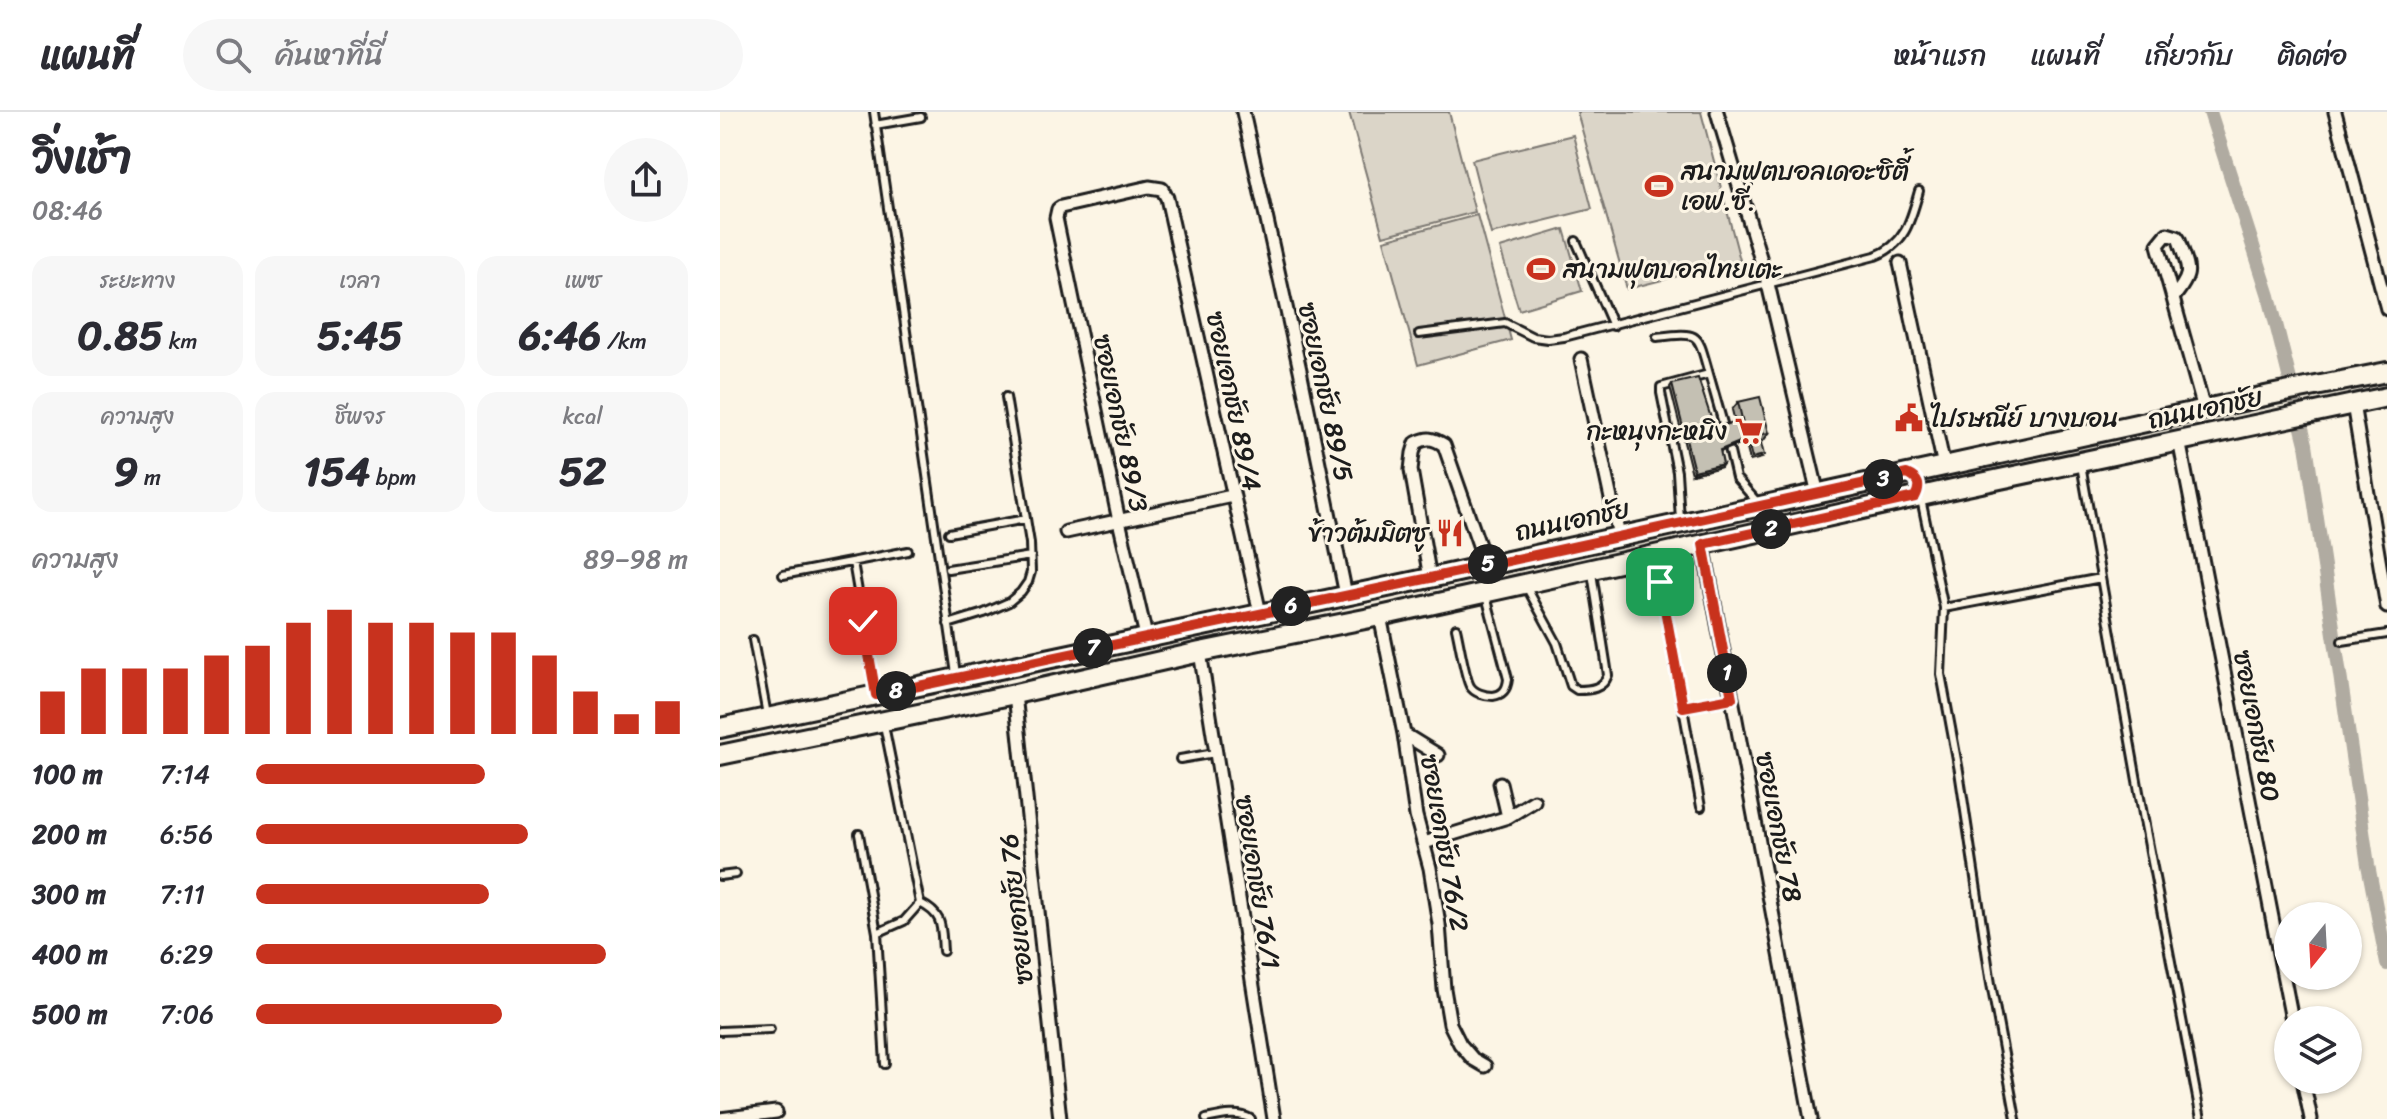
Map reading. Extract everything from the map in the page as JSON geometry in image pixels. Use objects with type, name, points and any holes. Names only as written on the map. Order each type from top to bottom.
[{"type":"main road","name":"ถนนเอกชัย","points":[[721,723],[768,718],[2387,372]]},
{"type":"main road","name":"ถนนเอกชัย","points":[[720,755],[1380,616],[1918,496],[2387,397]]},
{"type":"main road","points":[[1944,466],[1943,479],[1953,489]]},
{"type":"main road","points":[[1907,474],[1919,483],[1918,496]]},
{"type":"street","name":"ซอยเอกชัย 89/5","points":[[1243,112],[1346,595]]},
{"type":"street","points":[[1717,112],[1768,284],[1818,494]]},
{"type":"street","points":[[2335,112],[2387,309]]},
{"type":"street","name":"ซอยเอกชัย 89/4","points":[[1056,218],[1061,207],[1149,187],[1162,189],[1167,198],[1260,613]]},
{"type":"street","name":"ซอยเอกชัย 89/3","points":[[1056,218],[1146,636]]},
{"type":"street","points":[[2173,298],[2187,281],[2187,267],[2177,237],[2167,234],[2158,245],[2204,409]]},
{"type":"street","points":[[1900,263],[1944,466]]},
{"type":"street","points":[[1581,359],[1619,536]]},
{"type":"street","points":[[2353,404],[2387,607]]},
{"type":"street","points":[[1430,578],[1411,470],[1416,443],[1427,438],[1444,445],[1486,565]]},
{"type":"street","name":"ซอยเอกชัย 80","points":[[2179,440],[2289,1006]]},
{"type":"street","points":[[1066,532],[1232,496]]},
{"type":"street","name":"ซอยเอกชัย 78","points":[[1703,544],[1811,1119]]},
{"type":"street","name":"ซอยเอกชัย 76/2","points":[[1380,616],[1439,924],[1450,1024],[1460,1044],[1473,1059],[1485,1066]]},
{"type":"street","name":"ซอยเอกชัย 76/1","points":[[1200,652],[1274,1119]]},
{"type":"street","name":"ซอยเอกชัย 76","points":[[1015,694],[1060,1119]]},
{"type":"street","points":[[1404,734],[1438,755]]},
{"type":"street","points":[[1500,783],[1508,817]]},
{"type":"street","points":[[1424,843],[1508,817],[1534,801]]},
{"type":"street","points":[[2306,1094],[2311,1119]]},
{"type":"street","points":[[720,1119],[776,1112]]},
{"type":"lane","points":[[874,112],[956,678]]},
{"type":"lane","points":[[875,125],[921,117]]},
{"type":"lane","points":[[1419,334],[1505,323],[1533,337],[1548,339],[1613,326],[1887,251],[1898,242],[1911,221],[1919,191]]},
{"type":"lane","points":[[1576,241],[1613,326]]},
{"type":"lane","points":[[1657,337],[1687,334],[1699,339],[1724,427]]},
{"type":"lane","points":[[1680,524],[1677,472],[1660,390],[1664,385],[1709,374]]},
{"type":"lane","points":[[948,624],[1009,602],[1021,592],[1031,572],[1026,519],[1006,397]]},
{"type":"lane","points":[[1729,448],[1736,478],[1761,506]]},
{"type":"lane","points":[[2080,461],[2201,1119]]},
{"type":"lane","points":[[1918,496],[1944,608],[1941,674],[2016,1119]]},
{"type":"lane","points":[[949,533],[1026,519]]},
{"type":"lane","points":[[783,575],[908,551]]},
{"type":"lane","points":[[948,569],[1031,556]]},
{"type":"lane","points":[[853,562],[876,695]]},
{"type":"lane","points":[[1525,584],[1557,643],[1571,686],[1577,690],[1600,687],[1608,675],[1591,569]]},
{"type":"lane","points":[[1944,608],[2101,578]]},
{"type":"lane","points":[[1660,582],[1701,807]]},
{"type":"lane","points":[[1456,628],[1470,686],[1478,694],[1500,695],[1507,688],[1508,679],[1485,593]]},
{"type":"lane","points":[[2342,641],[2387,634]]},
{"type":"lane","points":[[753,640],[768,718]]},
{"type":"lane","points":[[1683,707],[1732,698]]},
{"type":"lane","points":[[883,721],[920,903]]},
{"type":"lane","points":[[1180,759],[1215,753]]},
{"type":"lane","points":[[859,834],[877,933],[885,1064]]},
{"type":"lane","points":[[720,876],[736,874]]},
{"type":"lane","points":[[877,933],[904,921],[920,903]]},
{"type":"lane","points":[[920,903],[935,910],[941,923],[943,951]]},
{"type":"lane","points":[[720,1031],[770,1029]]},
{"type":"lane","points":[[1206,1119],[1244,1115],[1251,1119]]},
{"type":"shaded area","points":[[1349,112],[1449,112],[1475,212],[1383,236]]},
{"type":"shaded area","name":"สนามฟุตบอลเดอะซิตี้ เอฟ.ซี.","points":[[1577,112],[1701,112],[1740,260],[1627,289]]},
{"type":"shaded area","points":[[1573,135],[1592,209],[1491,234],[1472,160]]},
{"type":"shaded area","points":[[1477,215],[1511,340],[1418,365],[1384,240]]},
{"type":"shaded area","name":"สนามฟุตบอลไทยเตะ","points":[[1564,229],[1582,291],[1519,310],[1500,248]]},
{"type":"building","points":[[1698,378],[1714,427],[1738,422],[1742,441],[1720,450],[1723,464],[1694,471],[1672,384]]},
{"type":"building","points":[[1760,397],[1769,433],[1746,436],[1738,402]]},
{"type":"building","points":[[1761,443],[1764,455],[1752,458],[1749,446]]},
{"type":"waterway","points":[[2210,112],[2269,296],[2306,444],[2368,865],[2387,964]]},
{"type":"place","name":"สนามฟุตบอลเดอะซิตี้ เอฟ.ซี.","points":[[1659,186]]},
{"type":"place","name":"สนามฟุตบอลไทยเตะ","points":[[1541,269]]},
{"type":"place","name":"ไปรษณีย์ บางบอน","points":[[1909,418]]},
{"type":"place","name":"กะหนุงกะหนิง","points":[[1749,431]]},
{"type":"place","name":"ข้าวต้มมิตซู","points":[[1450,533]]},
{"type":"route","points":[[863,621],[876,695],[1907,474],[1919,483],[1915,497],[1703,544],[1732,698],[1683,707],[1660,582]]}]
